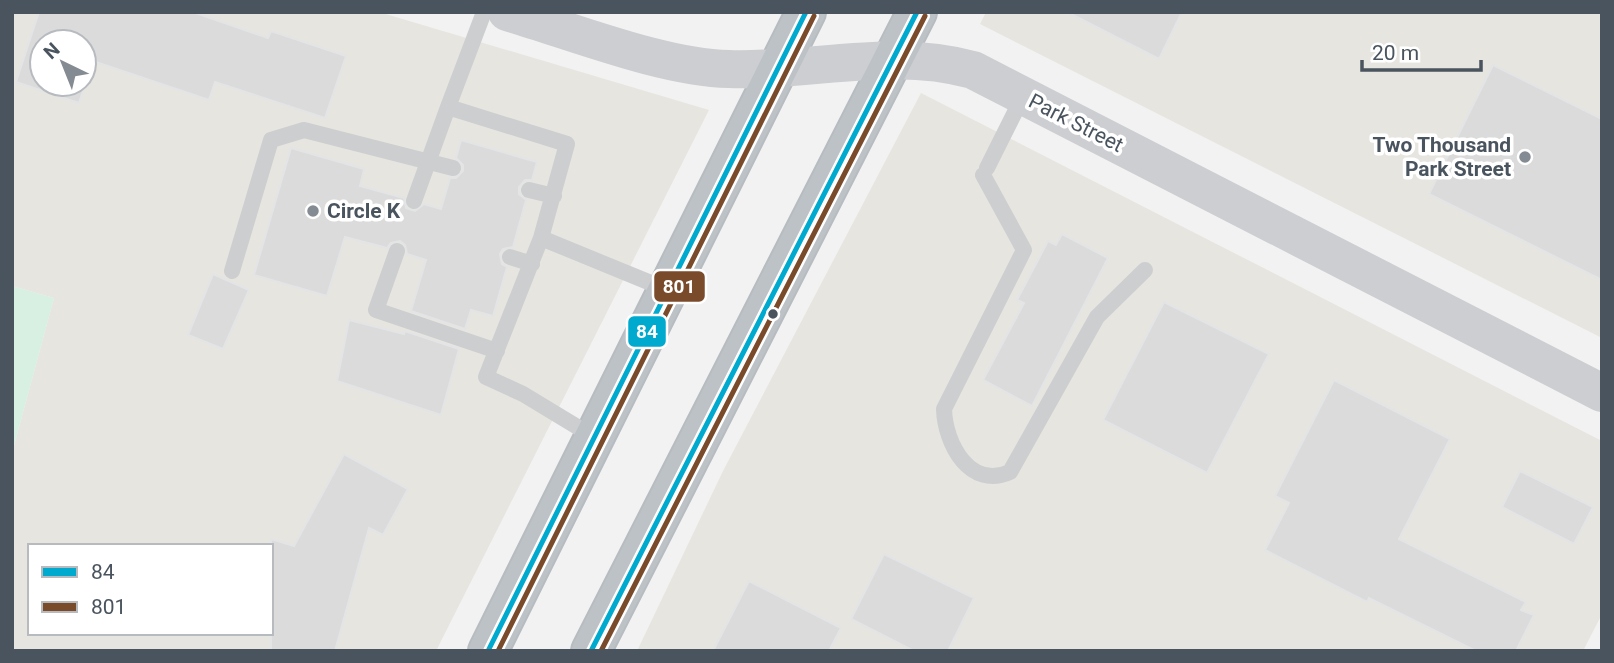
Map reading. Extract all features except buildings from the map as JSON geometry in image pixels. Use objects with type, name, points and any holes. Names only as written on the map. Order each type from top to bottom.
[{"type":"highway","points":[[488,651],[806,12]]},
{"type":"highway","points":[[591,651],[917,12]]},
{"type":"street","name":"Park Street","points":[[508,12],[668,60],[726,69],[778,69],[894,58],[938,60],[973,70],[1602,393]]},
{"type":"lane","points":[[414,201],[484,12]]},
{"type":"lane","points":[[1023,96],[985,172],[1024,250],[944,409],[945,430],[953,448],[977,474],[996,478],[1010,472],[1097,317],[1145,271]]},
{"type":"lane","points":[[448,107],[567,144],[554,197],[532,264],[486,377],[523,394],[594,437]]},
{"type":"lane","points":[[232,271],[271,140],[304,130],[453,168]]},
{"type":"lane","points":[[529,190],[554,197]]},
{"type":"lane","points":[[541,238],[668,290]]},
{"type":"lane","points":[[397,251],[376,310],[497,351]]},
{"type":"lane","points":[[510,257],[532,264]]},
{"type":"shaded area","points":[[12,12],[379,12],[709,110],[436,651],[12,651],[12,453],[54,298],[12,286]]},
{"type":"shaded area","points":[[986,12],[1602,12],[1602,338],[980,24]]},
{"type":"shaded area","points":[[921,93],[1602,441],[1602,614],[1583,651],[637,651],[723,471]]},
{"type":"green space","points":[[12,286],[54,298],[12,453]]},
{"type":"transit line","name":"84","points":[[488,651],[806,12]]},
{"type":"transit line","name":"84","points":[[591,651],[917,12]]},
{"type":"transit line","name":"801","points":[[498,651],[814,16]]},
{"type":"transit line","name":"801","points":[[601,651],[925,16]]},
{"type":"place","name":"Two Thousand Park Street","points":[[1525,157]]},
{"type":"place","name":"Circle K","points":[[313,211]]}]
